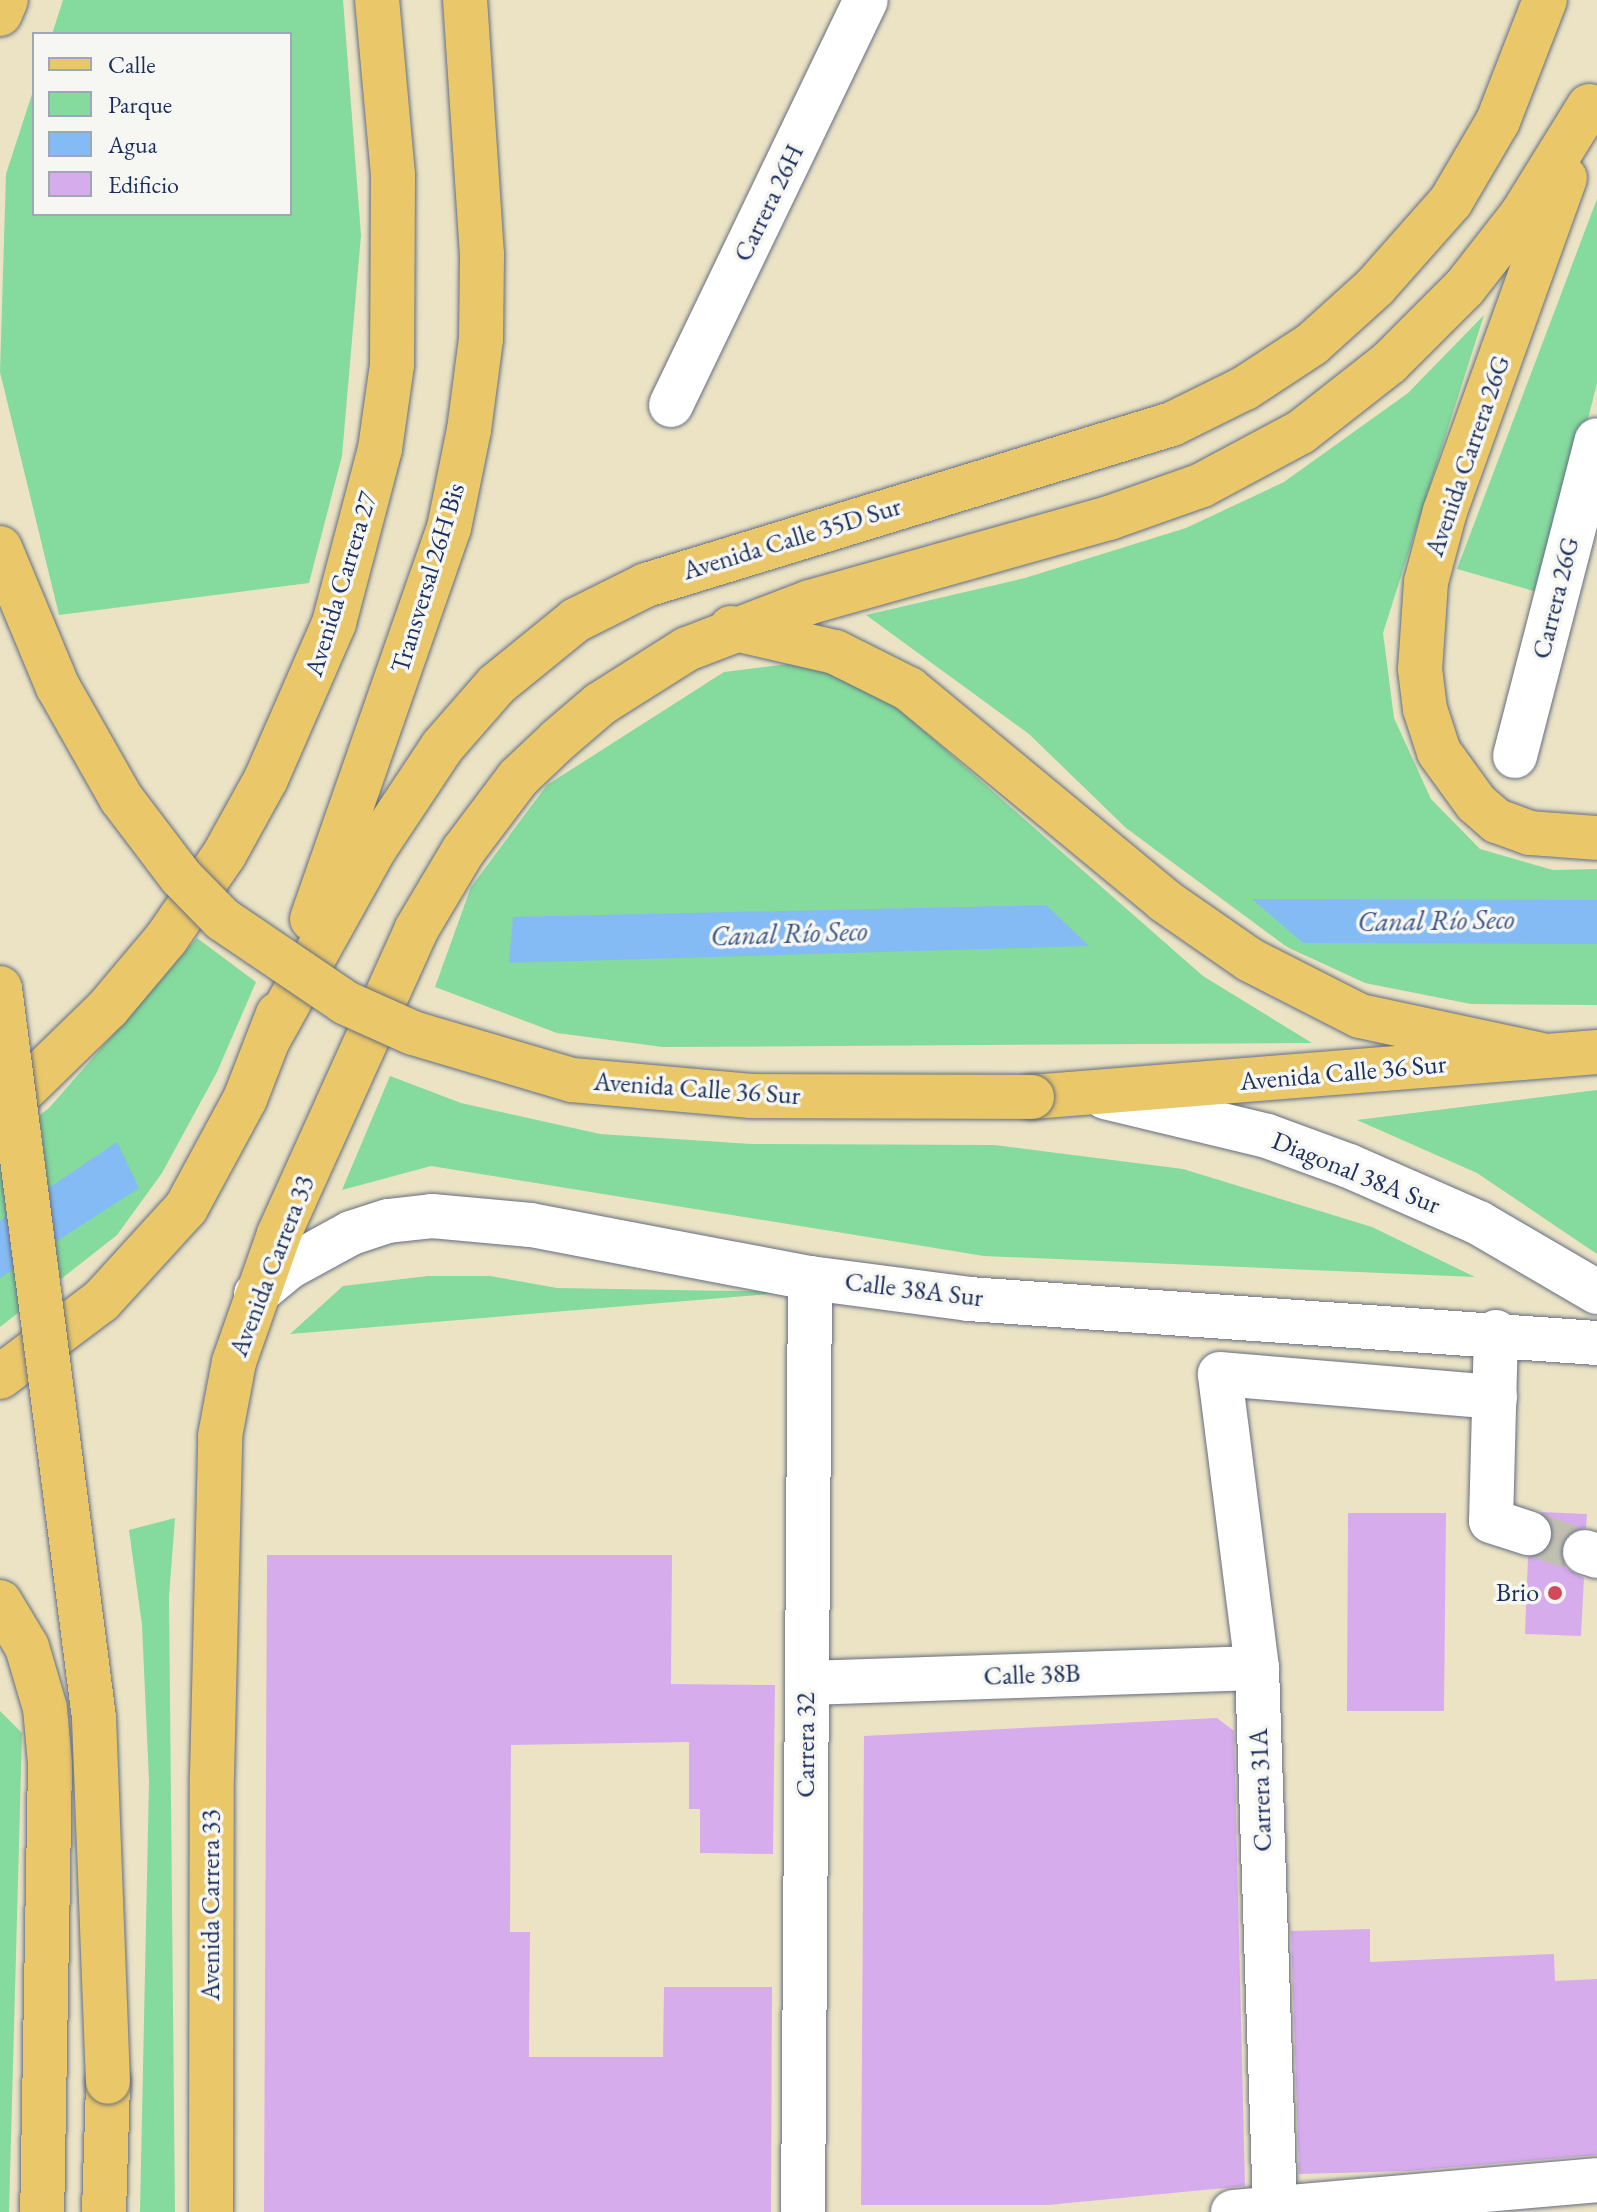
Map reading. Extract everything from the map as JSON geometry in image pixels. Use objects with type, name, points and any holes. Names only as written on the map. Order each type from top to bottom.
[{"type":"main road","points":[[0,14],[6,0]]},
{"type":"main road","name":"Avenida Carrera 27","points":[[0,1113],[108,1008],[166,939],[224,855],[266,779],[334,623],[380,449],[392,365],[394,189],[377,0]]},
{"type":"main road","name":"Transversal 26H Bis","points":[[268,1040],[449,528],[469,430],[481,339],[482,255],[465,0]]},
{"type":"main road","name":"Avenida Calle 35D Sur","points":[[268,1040],[375,848],[442,747],[496,685],[576,620],[646,585],[715,561],[1172,424],[1245,388],[1312,344],[1375,287],[1451,201],[1498,121],[1545,0]]},
{"type":"main road","points":[[731,628],[1109,518],[1202,485],[1301,432],[1389,363],[1465,287],[1522,214],[1593,93]]},
{"type":"main road","name":"Avenida Carrera 26G","points":[[1593,93],[1445,511],[1419,625],[1425,709],[1439,752],[1476,803],[1497,821],[1548,837],[1597,838]]},
{"type":"main road","name":"Avenida Calle 36 Sur","points":[[0,548],[58,687],[129,810],[181,877],[222,919],[346,1003],[413,1033],[572,1080],[751,1096],[1098,1096],[1597,1052]]},
{"type":"main road","points":[[731,628],[835,652],[877,668],[909,689],[1165,901],[1250,960],[1360,1016],[1542,1055]]},
{"type":"main road","name":"Avenida Carrera 33","points":[[211,2212],[215,1508],[220,1436],[234,1362],[256,1294],[416,930],[463,851],[518,778],[600,704],[687,649],[731,628]]},
{"type":"main road","points":[[0,988],[94,1718],[108,2082],[104,2212]]},
{"type":"main road","points":[[0,1377],[101,1301],[186,1208],[216,1160],[268,1040]]},
{"type":"main road","points":[[0,1602],[27,1647],[45,1708],[50,1763],[42,2212]]},
{"type":"street","name":"Carrera 26H","points":[[671,405],[866,0]]},
{"type":"street","name":"Carrera 26G","points":[[1515,756],[1597,440]]},
{"type":"street","name":"Diagonal 38A Sur","points":[[1098,1096],[1201,1118],[1349,1166],[1479,1223],[1597,1292]]},
{"type":"street","name":"Calle 38A Sur","points":[[256,1294],[289,1267],[340,1238],[388,1221],[432,1216],[531,1225],[810,1278],[969,1299],[1496,1332],[1597,1343]]},
{"type":"street","name":"Carrera 32","points":[[803,2212],[810,1278]]},
{"type":"street","points":[[1496,1332],[1491,1521],[1529,1533]]},
{"type":"street","name":"Carrera 31A","points":[[1254,2210],[1257,1668],[1220,1374],[1495,1397]]},
{"type":"street","name":"Calle 38B","points":[[807,1683],[1257,1668]]},
{"type":"street","points":[[1254,2210],[1597,2180]]},
{"type":"green space","points":[[63,0],[343,0],[361,235],[342,456],[309,583],[59,615],[0,372],[6,174],[32,94],[32,216],[292,216],[292,32],[53,32]]},
{"type":"green space","points":[[1597,199],[1597,383],[1544,594],[1457,569]]},
{"type":"green space","points":[[1484,315],[1383,633],[1394,718],[1431,799],[1480,849],[1553,870],[1597,869],[1597,1005],[1471,1004],[1365,983],[1287,947],[1126,828],[1029,734],[866,615],[1025,578],[1186,528],[1284,482],[1408,393]]},
{"type":"green space","points":[[788,664],[836,671],[899,709],[1203,976],[1312,1043],[663,1047],[557,1033],[435,987],[471,887],[547,785],[724,672]]},
{"type":"green space","points":[[197,938],[256,982],[217,1072],[162,1173],[117,1235],[0,1327],[0,1147],[50,1107]]},
{"type":"green space","points":[[390,1076],[461,1103],[600,1134],[751,1144],[994,1145],[1183,1169],[1372,1227],[1475,1277],[984,1256],[431,1166],[342,1190]]},
{"type":"green space","points":[[1597,1090],[1597,1254],[1477,1173],[1357,1120]]},
{"type":"green space","points":[[428,1276],[490,1276],[557,1288],[793,1292],[290,1334],[343,1286]]},
{"type":"green space","points":[[175,1518],[169,1597],[175,2212],[140,2212],[149,1781],[142,1625],[129,1530]]},
{"type":"green space","points":[[0,1711],[22,1733],[9,2212],[0,2212]]},
{"type":"water","name":"Canal Río Seco","points":[[1252,899],[1597,900],[1597,944],[1303,943]]},
{"type":"water","name":"Canal Río Seco","points":[[1046,905],[1089,946],[509,963],[513,917]]},
{"type":"water","points":[[117,1142],[139,1188],[0,1278],[0,1221]]},
{"type":"building","name":"Brio","points":[[1540,1512],[1587,1514],[1586,1528],[1568,1534],[1560,1556],[1567,1569],[1584,1578],[1581,1636],[1525,1634],[1528,1557],[1545,1552],[1553,1540],[1553,1527]]},
{"type":"building","points":[[1348,1513],[1446,1513],[1444,1711],[1347,1711]]},
{"type":"building","points":[[267,1555],[672,1555],[671,1684],[775,1685],[773,1854],[700,1853],[700,1809],[689,1809],[689,1742],[511,1745],[510,1932],[530,1932],[529,2057],[663,2057],[664,1987],[772,1987],[771,2212],[264,2212]]},
{"type":"building","points":[[1217,1718],[1234,1731],[1245,2186],[1048,2205],[861,2205],[864,1736]]},
{"type":"building","points":[[1370,1929],[1370,1962],[1554,1954],[1555,1981],[1597,1979],[1597,2155],[1409,2171],[1299,2174],[1291,1931]]},
{"type":"tunnel","points":[[1529,1533],[1585,1552]]},
{"type":"place","name":"Brio","points":[[1555,1593]]}]
